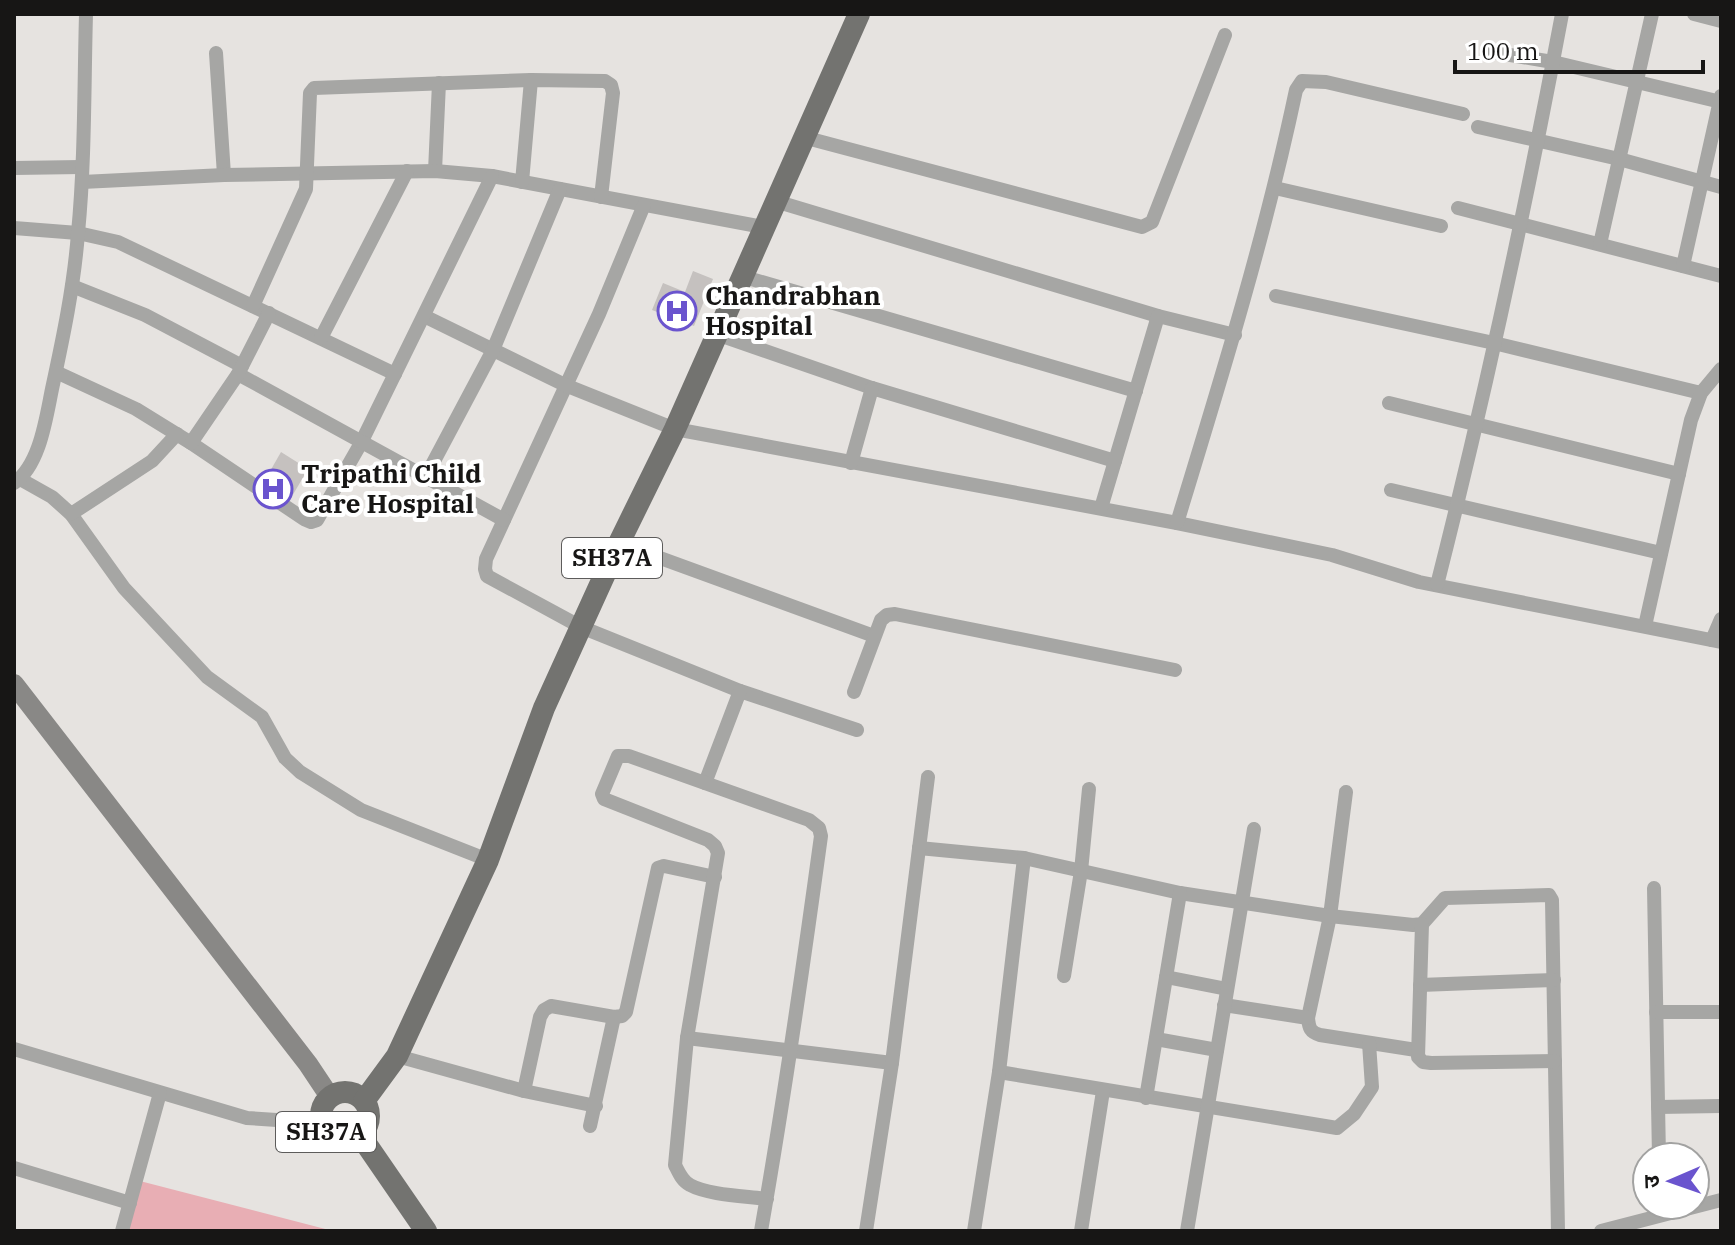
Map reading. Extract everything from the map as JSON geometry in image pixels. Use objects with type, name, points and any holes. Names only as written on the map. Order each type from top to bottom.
[{"type":"main road","name":"SH37A","points":[[364,1101],[397,1056],[488,860],[544,708],[675,429],[859,14]]},
{"type":"main road","points":[[14,684],[308,1064],[330,1097]]},
{"type":"main road","name":"SH37A","points":[[347,1092],[356,1094],[364,1101],[369,1119],[360,1135],[343,1141],[334,1138],[322,1123],[321,1114],[330,1097],[347,1092]]},
{"type":"main road","name":"SH37A","points":[[360,1135],[426,1231]]},
{"type":"street","points":[[86,14],[82,174],[72,286],[56,372],[34,456],[17,481],[52,497],[71,514],[124,588],[207,677],[262,717],[285,758],[300,772],[361,810],[488,860]]},
{"type":"street","points":[[1437,585],[1494,343],[1562,14]]},
{"type":"street","points":[[1600,244],[1652,14]]},
{"type":"street","points":[[1694,14],[1721,21]]},
{"type":"street","points":[[803,137],[1142,227],[1152,222],[1225,35]]},
{"type":"street","points":[[1492,52],[1553,62],[1721,100],[1683,266]]},
{"type":"street","points":[[216,53],[224,175]]},
{"type":"street","points":[[522,182],[531,80]]},
{"type":"street","points":[[253,306],[306,189],[310,93],[314,88],[531,80],[605,81],[611,85],[613,93],[601,197]]},
{"type":"street","points":[[1177,523],[1235,335],[1275,188],[1296,90],[1302,81],[1326,82],[1463,114]]},
{"type":"street","points":[[435,171],[439,83]]},
{"type":"street","points":[[1478,127],[1619,159],[1721,187]]},
{"type":"street","points":[[14,168],[82,174],[435,171],[492,176],[763,227]]},
{"type":"street","points":[[321,338],[407,171]]},
{"type":"street","points":[[56,372],[136,409],[311,522],[323,513],[361,443],[492,176]]},
{"type":"street","points":[[1275,188],[1441,226]]},
{"type":"street","points":[[425,478],[493,350],[560,189]]},
{"type":"street","points":[[775,201],[1158,316],[1235,335]]},
{"type":"street","points":[[644,205],[599,314],[486,559],[487,576],[581,627],[740,691],[857,730]]},
{"type":"street","points":[[1458,208],[1721,276]]},
{"type":"street","points":[[14,228],[78,233],[118,242],[395,374]]},
{"type":"street","points":[[741,276],[1136,391]]},
{"type":"street","points":[[72,286],[145,315],[361,443],[504,520]]},
{"type":"street","points":[[1276,296],[1494,343],[1701,393]]},
{"type":"street","points":[[191,443],[240,370],[269,313]]},
{"type":"street","points":[[424,316],[565,385],[675,429],[1177,523],[1332,555],[1437,585],[1717,641],[1721,619]]},
{"type":"street","points":[[1101,508],[1158,316]]},
{"type":"street","points":[[716,334],[872,388],[1115,461]]},
{"type":"street","points":[[1645,626],[1691,420],[1701,393],[1721,369]]},
{"type":"street","points":[[851,463],[872,388]]},
{"type":"street","points":[[1389,403],[1679,474]]},
{"type":"street","points":[[71,514],[152,461],[177,434]]},
{"type":"street","points":[[1391,490],[1661,553]]},
{"type":"street","points":[[619,543],[874,636]]},
{"type":"street","points":[[854,692],[881,620],[895,614],[1175,670]]},
{"type":"street","points":[[705,783],[740,691]]},
{"type":"street","points":[[761,1231],[767,1199],[821,836],[819,828],[809,820],[623,755],[618,756],[602,794],[608,803],[708,840],[718,853],[687,1038],[675,1165],[681,1177],[703,1190],[767,1199]]},
{"type":"street","points":[[866,1231],[892,1063],[928,777]]},
{"type":"street","points":[[1064,976],[1081,871],[1089,789]]},
{"type":"street","points":[[1346,792],[1330,916],[1308,1018],[1313,1033],[1416,1050]]},
{"type":"street","points":[[1187,1231],[1254,829]]},
{"type":"street","points":[[919,848],[1024,858],[1180,893],[1330,916],[1422,924]]},
{"type":"street","points":[[974,1231],[999,1072],[1024,858]]},
{"type":"street","points":[[524,1091],[544,1010],[551,1006],[614,1017],[626,1012],[658,868],[664,866],[715,877]]},
{"type":"street","points":[[1654,888],[1659,1141]]},
{"type":"street","points":[[1146,1098],[1180,893]]},
{"type":"street","points":[[1555,1061],[1431,1063],[1423,1062],[1418,1057],[1422,924],[1445,898],[1549,895],[1552,900],[1554,980],[1558,1231]]},
{"type":"street","points":[[1166,977],[1227,989]]},
{"type":"street","points":[[1420,985],[1554,980]]},
{"type":"street","points":[[1224,1005],[1308,1018]]},
{"type":"street","points":[[1656,1012],[1721,1012]]},
{"type":"street","points":[[590,1126],[614,1017]]},
{"type":"street","points":[[687,1038],[892,1063]]},
{"type":"street","points":[[1156,1039],[1217,1050]]},
{"type":"street","points":[[999,1072],[1337,1128],[1354,1114],[1372,1087],[1369,1043]]},
{"type":"street","points":[[14,1049],[247,1118],[322,1123]]},
{"type":"street","points":[[397,1056],[524,1091],[596,1106]]},
{"type":"street","points":[[1081,1231],[1103,1091]]},
{"type":"street","points":[[122,1231],[160,1093]]},
{"type":"street","points":[[1658,1107],[1721,1106]]},
{"type":"street","points":[[14,1168],[130,1203]]},
{"type":"street","points":[[1601,1231],[1639,1227]]},
{"type":"shaded area","points":[[136,1180],[333,1231],[121,1231]]},
{"type":"building","points":[[693,271],[713,279],[694,326],[652,310],[663,283],[685,292]]},
{"type":"building","points":[[281,452],[308,469],[291,498],[265,480]]},
{"type":"place","name":"Chandrabhan Hospital","points":[[677,311]]},
{"type":"place","name":"Tripathi Child Care Hospital","points":[[273,489]]}]
